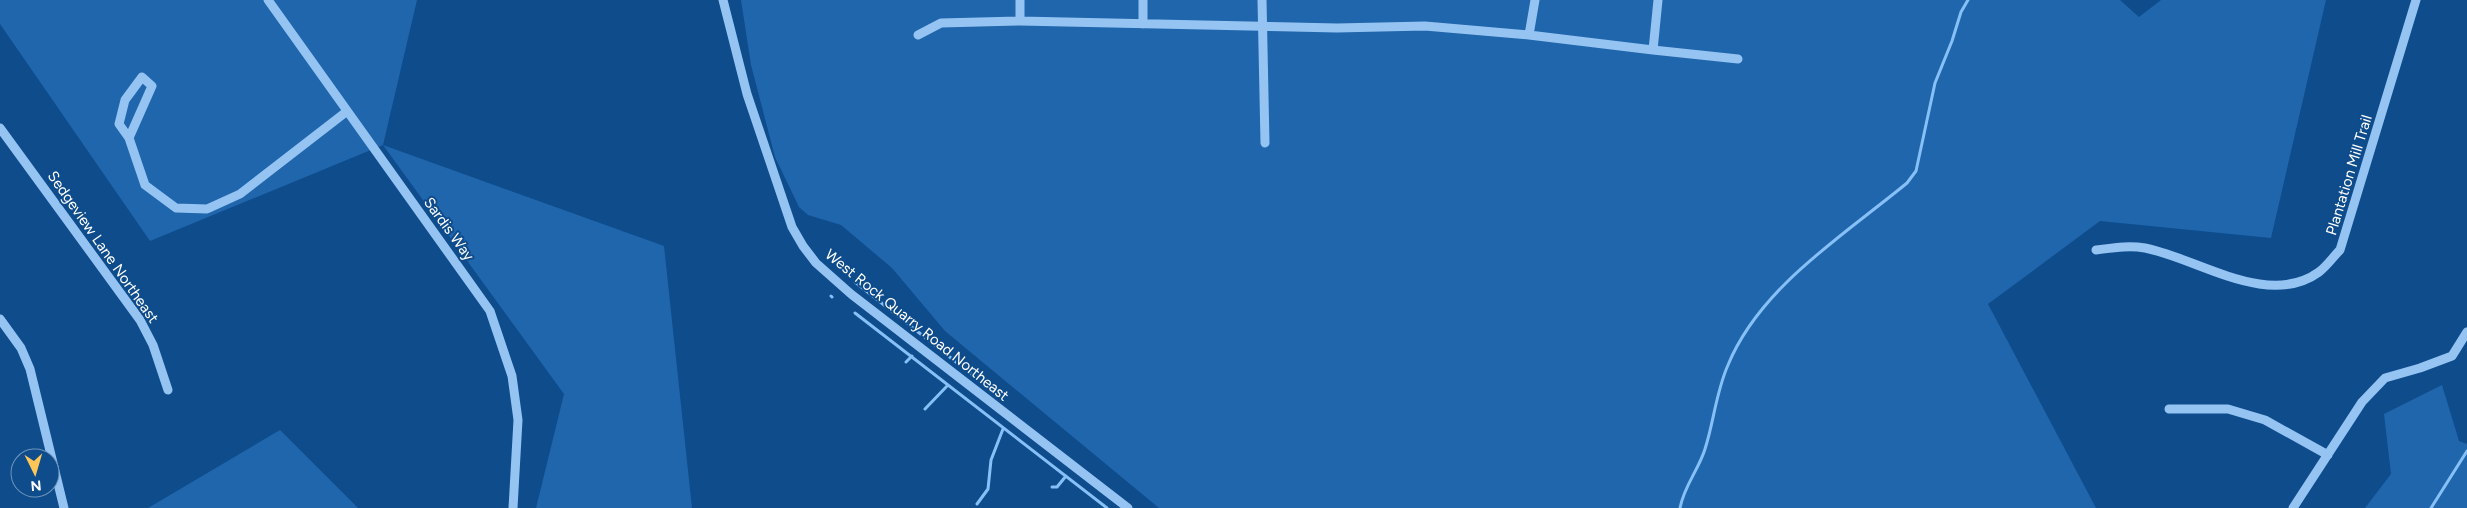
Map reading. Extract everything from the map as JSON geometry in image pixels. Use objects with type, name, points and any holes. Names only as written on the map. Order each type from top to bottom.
[{"type":"street","name":"Sardis Way","points":[[268,0],[321,72],[346,112],[490,311],[512,376],[518,420],[513,508]]},
{"type":"street","name":"West Rock Quarry Road Northeast","points":[[723,0],[747,94],[778,189],[792,227],[809,255],[851,294],[1128,508]]},
{"type":"street","points":[[1020,0],[1020,22]]},
{"type":"street","points":[[1143,0],[1143,24]]},
{"type":"street","points":[[1262,0],[1265,143]]},
{"type":"street","points":[[1529,35],[1535,0]]},
{"type":"street","points":[[1652,50],[1658,0]]},
{"type":"street","name":"Plantation Mill Trail","points":[[2096,250],[2122,246],[2145,248],[2262,286],[2294,283],[2318,272],[2340,250],[2416,0]]},
{"type":"street","points":[[918,35],[941,23],[1020,22],[1337,28],[1425,26],[1529,35],[1738,59]]},
{"type":"street","points":[[128,138],[152,86],[142,77],[124,100],[120,124],[128,138],[145,185],[176,208],[207,209],[240,194],[346,112]]},
{"type":"street","name":"Sedgeview Lane Northeast","points":[[0,128],[140,320],[153,345],[168,390]]},
{"type":"street","points":[[0,319],[21,348],[30,369],[64,508]]},
{"type":"street","points":[[2293,508],[2362,402],[2385,378],[2452,356],[2467,332]]},
{"type":"street","points":[[2169,409],[2228,409],[2265,420],[2328,455]]},
{"type":"shaded area","points":[[0,0],[417,0],[383,145],[150,241],[0,24]]},
{"type":"shaded area","points":[[741,0],[2120,0],[2139,17],[2161,0],[2326,0],[2271,238],[2100,221],[1988,304],[2096,508],[1159,508],[945,331],[892,268],[841,225],[808,215],[799,207],[775,157],[751,65]]},
{"type":"shaded area","points":[[383,145],[664,246],[692,508],[536,508],[564,394]]},
{"type":"shaded area","points":[[2442,385],[2459,441],[2467,444],[2467,508],[2365,508],[2391,474],[2384,414]]},
{"type":"shaded area","points":[[280,430],[358,508],[148,508]]},
{"type":"waterway","points":[[1680,508],[1685,492],[1705,449],[1724,375],[1742,337],[1782,287],[1806,264],[1907,183],[1916,171],[1935,83],[1952,41],[1961,12],[1968,0]]},
{"type":"waterway","points":[[855,282],[982,382],[992,386]]},
{"type":"waterway","points":[[855,313],[1107,508]]},
{"type":"waterway","points":[[906,362],[912,356]]},
{"type":"waterway","points":[[925,409],[948,385]]},
{"type":"waterway","points":[[977,504],[988,489],[991,460],[1003,429]]},
{"type":"waterway","points":[[2431,508],[2467,451]]},
{"type":"waterway","points":[[1052,487],[1057,487],[1066,476]]}]
